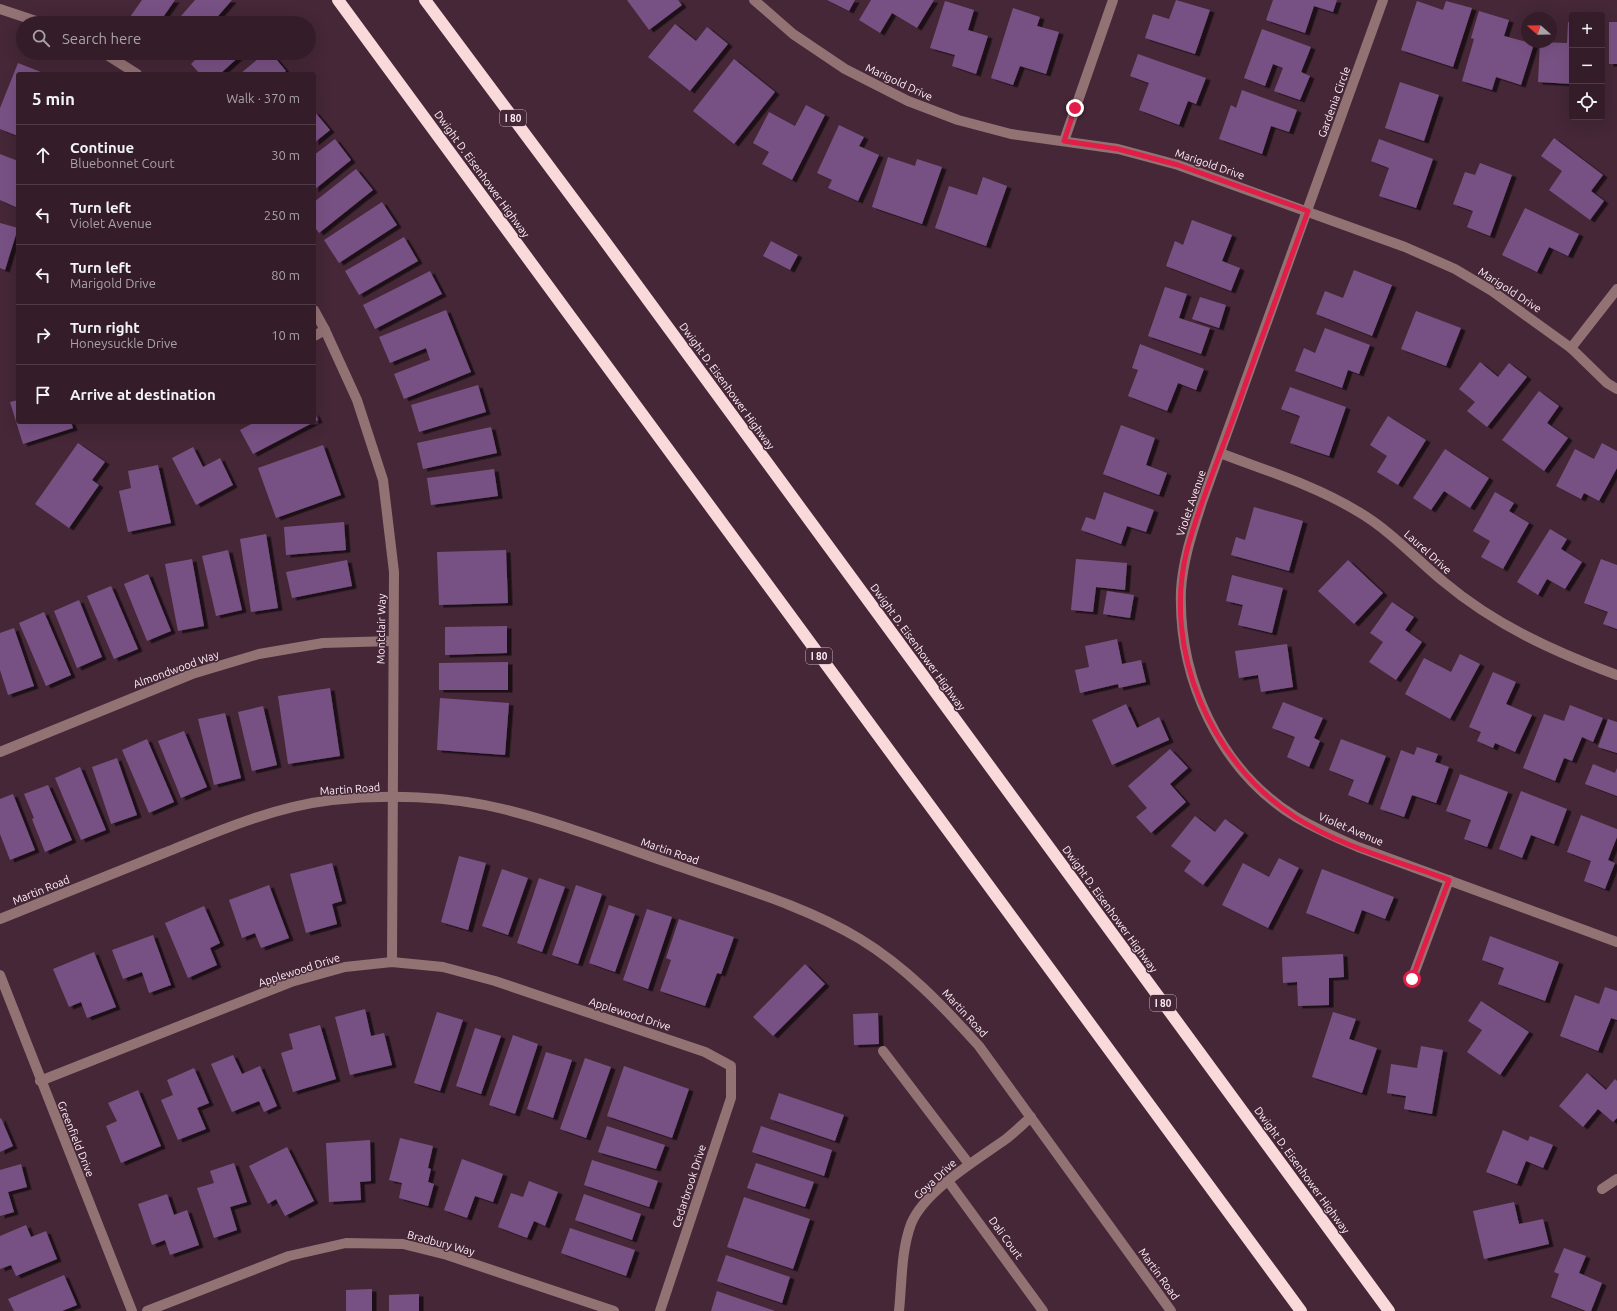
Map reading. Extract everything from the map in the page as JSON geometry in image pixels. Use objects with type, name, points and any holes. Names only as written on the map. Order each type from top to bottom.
[{"type":"highway","name":"Dwight D. Eisenhower Highway","points":[[338,0],[1300,1311]]},
{"type":"highway","name":"Dwight D. Eisenhower Highway","points":[[426,0],[1389,1311]]},
{"type":"street","name":"Marigold Drive","points":[[754,0],[793,34],[845,69],[908,101],[958,120],[1011,134],[1118,149],[1178,165],[1406,247],[1455,269],[1492,292],[1571,348],[1607,383],[1617,390]]},
{"type":"street","points":[[1064,141],[1113,0]]},
{"type":"street","name":"Gardenia Circle","points":[[1308,211],[1384,0]]},
{"type":"street","points":[[0,9],[21,16]]},
{"type":"street","points":[[115,60],[134,72]]},
{"type":"street","name":"Violet Avenue","points":[[1308,211],[1202,502],[1187,552],[1182,589],[1183,631],[1190,670],[1203,708],[1222,743],[1247,776],[1268,796],[1295,817],[1328,835],[1617,942]]},
{"type":"street","points":[[1571,348],[1617,289]]},
{"type":"street","name":"Montclair Way","points":[[316,314],[357,400],[383,480],[394,572],[392,962]]},
{"type":"street","points":[[316,335],[325,330]]},
{"type":"street","name":"Laurel Drive","points":[[1220,453],[1313,488],[1358,511],[1401,542],[1444,583],[1491,616],[1539,644],[1617,674]]},
{"type":"street","name":"Almondwood Way","points":[[0,752],[192,674],[259,654],[323,643],[393,641]]},
{"type":"street","name":"Martin Road","points":[[0,919],[218,831],[265,814],[331,800],[394,798],[451,800],[502,809],[564,828],[721,881],[811,914],[860,939],[907,973],[944,1007],[979,1046],[1171,1311]]},
{"type":"street","points":[[1412,979],[1449,880]]},
{"type":"street","name":"Applewood Drive","points":[[40,1081],[291,982],[345,967],[392,962],[443,967],[495,981],[705,1052],[731,1066]]},
{"type":"street","name":"Greenfield Drive","points":[[0,975],[40,1081],[132,1311]]},
{"type":"street","points":[[883,1051],[969,1164]]},
{"type":"street","name":"Cedarbrook Drive","points":[[660,1311],[731,1098],[731,1066]]},
{"type":"street","name":"Goya Drive","points":[[899,1311],[904,1247],[912,1222],[926,1202],[948,1181],[969,1164],[1008,1138],[1031,1117]]},
{"type":"street","points":[[1602,1189],[1617,1178]]},
{"type":"street","name":"Dali Court","points":[[948,1181],[1044,1311]]},
{"type":"street","name":"Bradbury Way","points":[[147,1311],[289,1256],[346,1243],[403,1244],[439,1253],[614,1311]]},
{"type":"building","points":[[142,0],[175,0],[164,16],[131,16]]},
{"type":"building","points":[[195,0],[232,0],[218,16],[181,16]]},
{"type":"building","points":[[627,0],[678,0],[682,5],[649,30]]},
{"type":"building","points":[[827,0],[855,0],[849,11]]},
{"type":"building","points":[[871,0],[934,0],[917,28],[892,13],[880,33],[859,20]]},
{"type":"building","points":[[1176,0],[1210,10],[1195,54],[1145,38],[1153,14],[1169,19]]},
{"type":"building","points":[[1273,0],[1337,0],[1333,12],[1314,6],[1305,33],[1266,20]]},
{"type":"building","points":[[945,1],[974,10],[968,30],[988,36],[976,74],[952,66],[955,55],[930,48]]},
{"type":"building","points":[[1417,1],[1443,10],[1446,1],[1472,8],[1453,67],[1401,50]]},
{"type":"building","points":[[1013,8],[1040,17],[1037,26],[1059,32],[1046,74],[1020,66],[1013,85],[991,78]]},
{"type":"building","points":[[1479,11],[1509,20],[1504,36],[1521,41],[1521,48],[1533,48],[1521,85],[1496,77],[1492,90],[1462,81],[1474,39],[1471,38]]},
{"type":"building","points":[[1568,22],[1569,84],[1538,82],[1540,48],[1557,48],[1557,43],[1567,43]]},
{"type":"building","points":[[1609,22],[1617,22],[1617,64],[1609,64]]},
{"type":"building","points":[[675,24],[696,41],[707,27],[728,44],[690,91],[648,57]]},
{"type":"building","points":[[1262,29],[1311,47],[1301,72],[1310,76],[1300,100],[1274,91],[1283,68],[1273,64],[1265,86],[1244,78]]},
{"type":"building","points":[[1138,54],[1206,78],[1196,104],[1188,101],[1179,125],[1139,110],[1149,83],[1130,76]]},
{"type":"building","points":[[734,59],[775,92],[734,144],[693,111]]},
{"type":"building","points":[[195,60],[235,60],[222,72],[198,72],[191,64]]},
{"type":"building","points":[[257,60],[277,60],[286,71],[285,72],[242,72]]},
{"type":"building","points":[[18,63],[41,72],[16,72],[16,135],[0,129],[0,108]]},
{"type":"building","points":[[1400,82],[1439,95],[1424,141],[1385,128]]},
{"type":"building","points":[[1242,90],[1297,110],[1289,132],[1271,126],[1262,154],[1219,139],[1231,105],[1236,108]]},
{"type":"building","points":[[806,105],[825,115],[792,180],[762,164],[769,152],[753,143],[769,112],[795,126]]},
{"type":"building","points":[[316,113],[330,130],[316,141]]},
{"type":"building","points":[[839,125],[864,137],[859,146],[879,155],[858,201],[828,188],[832,180],[817,173]]},
{"type":"building","points":[[1554,138],[1603,175],[1591,191],[1604,201],[1590,220],[1549,190],[1562,171],[1541,156]]},
{"type":"building","points":[[335,139],[351,160],[316,188],[316,153]]},
{"type":"building","points":[[1379,139],[1433,159],[1416,208],[1379,196],[1389,168],[1371,161]]},
{"type":"building","points":[[0,154],[16,160],[16,207],[0,200]]},
{"type":"building","points":[[888,157],[915,166],[917,159],[942,167],[922,224],[872,207]]},
{"type":"building","points":[[1480,163],[1512,175],[1490,236],[1467,227],[1473,211],[1453,204],[1465,172],[1475,175]]},
{"type":"building","points":[[356,169],[373,190],[319,233],[316,229],[316,200]]},
{"type":"building","points":[[983,177],[1007,186],[986,246],[935,228],[949,186],[977,195]]},
{"type":"building","points":[[382,202],[397,225],[339,263],[324,240]]},
{"type":"building","points":[[1525,208],[1579,234],[1568,256],[1549,247],[1537,272],[1502,255]]},
{"type":"building","points":[[1192,220],[1232,235],[1222,261],[1240,268],[1231,291],[1166,266],[1175,241],[1183,245]]},
{"type":"building","points":[[0,223],[16,227],[16,234],[5,270],[0,268]]},
{"type":"building","points":[[404,237],[418,261],[359,295],[345,271]]},
{"type":"building","points":[[771,241],[798,255],[790,270],[763,256]]},
{"type":"building","points":[[1354,270],[1392,285],[1372,336],[1316,314],[1325,291],[1343,298]]},
{"type":"building","points":[[430,271],[442,294],[375,329],[363,305]]},
{"type":"building","points":[[1165,287],[1187,294],[1179,318],[1210,328],[1201,354],[1148,336]]},
{"type":"building","points":[[1200,297],[1226,305],[1219,328],[1192,319]]},
{"type":"building","points":[[446,310],[471,372],[404,399],[394,374],[430,360],[426,348],[390,363],[379,337]]},
{"type":"building","points":[[1416,311],[1461,328],[1446,366],[1401,349]]},
{"type":"building","points":[[1325,328],[1370,345],[1359,374],[1348,370],[1342,388],[1295,371],[1304,348],[1315,353]]},
{"type":"building","points":[[1140,344],[1204,369],[1196,390],[1178,383],[1167,411],[1128,396],[1138,370],[1132,368]]},
{"type":"building","points":[[1480,362],[1498,377],[1509,363],[1527,377],[1487,427],[1467,411],[1475,402],[1459,389]]},
{"type":"building","points":[[478,385],[486,412],[419,432],[411,405]]},
{"type":"building","points":[[1290,387],[1346,407],[1329,456],[1290,443],[1300,416],[1281,409]]},
{"type":"building","points":[[1539,391],[1559,406],[1547,423],[1568,438],[1544,471],[1502,440]]},
{"type":"building","points":[[16,400],[16,421],[10,402]]},
{"type":"building","points":[[1388,416],[1426,440],[1398,485],[1377,472],[1387,456],[1370,445]]},
{"type":"building","points":[[17,424],[72,424],[73,428],[23,444]]},
{"type":"building","points":[[251,424],[310,424],[253,454],[240,430]]},
{"type":"building","points":[[1121,425],[1155,438],[1146,465],[1167,473],[1159,495],[1103,474]]},
{"type":"building","points":[[491,427],[497,453],[423,469],[417,443]]},
{"type":"building","points":[[78,443],[105,462],[92,480],[99,485],[69,528],[35,504]]},
{"type":"building","points":[[1602,443],[1617,451],[1617,468],[1599,501],[1584,493],[1581,499],[1556,486],[1575,449],[1594,459]]},
{"type":"building","points":[[323,445],[341,495],[276,518],[258,468]]},
{"type":"building","points":[[193,447],[203,467],[220,458],[233,485],[196,505],[172,458]]},
{"type":"building","points":[[1445,449],[1489,478],[1470,508],[1444,491],[1431,510],[1413,498]]},
{"type":"building","points":[[158,465],[171,523],[128,532],[119,491],[131,488],[128,471]]},
{"type":"building","points":[[494,469],[498,496],[431,505],[427,478]]},
{"type":"building","points":[[1104,492],[1154,510],[1146,532],[1127,526],[1121,544],[1081,530],[1086,517],[1095,520]]},
{"type":"building","points":[[1495,492],[1514,503],[1509,511],[1529,523],[1503,569],[1481,557],[1490,541],[1473,531]]},
{"type":"building","points":[[1254,507],[1303,521],[1289,571],[1231,555],[1236,537],[1245,540]]},
{"type":"building","points":[[344,522],[346,550],[286,555],[284,527]]},
{"type":"building","points":[[1550,529],[1567,539],[1561,549],[1582,562],[1565,589],[1547,579],[1538,595],[1517,582]]},
{"type":"building","points":[[266,534],[278,608],[251,612],[240,539]]},
{"type":"building","points":[[228,550],[242,610],[216,616],[202,556]]},
{"type":"building","points":[[506,550],[508,603],[439,605],[437,552]]},
{"type":"building","points":[[192,559],[204,626],[178,631],[165,564]]},
{"type":"building","points":[[1076,559],[1127,563],[1125,590],[1096,587],[1093,612],[1071,610]]},
{"type":"building","points":[[1601,559],[1617,565],[1617,629],[1603,624],[1608,612],[1584,603]]},
{"type":"building","points":[[347,560],[352,586],[292,598],[286,572]]},
{"type":"building","points":[[1348,560],[1383,593],[1354,624],[1318,591]]},
{"type":"building","points":[[148,574],[171,631],[147,641],[124,584]]},
{"type":"building","points":[[1232,575],[1283,588],[1272,633],[1238,625],[1243,605],[1226,601]]},
{"type":"building","points":[[111,586],[138,649],[114,659],[87,596]]},
{"type":"building","points":[[1107,591],[1134,595],[1130,618],[1103,614]]},
{"type":"building","points":[[79,600],[102,657],[77,668],[54,611]]},
{"type":"building","points":[[1392,602],[1414,617],[1405,630],[1422,642],[1396,680],[1369,662],[1383,642],[1370,633]]},
{"type":"building","points":[[44,612],[71,675],[46,686],[19,623]]},
{"type":"building","points":[[507,626],[507,653],[445,655],[445,627]]},
{"type":"building","points":[[14,628],[34,686],[8,695],[0,670],[0,633]]},
{"type":"building","points":[[1117,639],[1122,664],[1141,660],[1146,682],[1119,688],[1118,684],[1080,693],[1075,670],[1089,667],[1085,646]]},
{"type":"building","points":[[1287,644],[1293,687],[1261,692],[1258,675],[1239,678],[1235,651]]},
{"type":"building","points":[[1460,654],[1480,664],[1450,719],[1405,694],[1424,658],[1451,672]]},
{"type":"building","points":[[508,662],[508,690],[439,690],[439,663]]},
{"type":"building","points":[[1493,672],[1516,682],[1506,704],[1532,715],[1515,752],[1495,743],[1493,748],[1477,741],[1481,732],[1469,727]]},
{"type":"building","points":[[330,688],[340,756],[288,764],[278,696]]},
{"type":"building","points":[[440,698],[509,703],[505,755],[437,750]]},
{"type":"building","points":[[1283,702],[1323,718],[1314,738],[1320,741],[1309,767],[1287,757],[1295,737],[1272,728]]},
{"type":"building","points":[[1126,704],[1137,728],[1159,717],[1169,740],[1112,765],[1092,720]]},
{"type":"building","points":[[1570,705],[1603,718],[1593,742],[1582,737],[1572,761],[1564,758],[1555,781],[1523,768],[1544,714],[1564,721]]},
{"type":"building","points":[[263,706],[277,765],[252,771],[238,712]]},
{"type":"building","points":[[225,713],[241,778],[214,785],[198,719]]},
{"type":"building","points":[[1608,719],[1617,722],[1617,753],[1598,747]]},
{"type":"building","points":[[184,731],[207,787],[181,798],[158,741]]},
{"type":"building","points":[[147,739],[174,802],[149,813],[122,750]]},
{"type":"building","points":[[1341,739],[1386,756],[1368,803],[1348,795],[1354,780],[1329,770]]},
{"type":"building","points":[[1417,747],[1438,754],[1435,762],[1449,767],[1436,803],[1412,795],[1404,817],[1380,809],[1401,750],[1414,755]]},
{"type":"building","points":[[1170,749],[1188,768],[1170,784],[1186,802],[1151,833],[1136,817],[1147,808],[1128,786]]},
{"type":"building","points":[[117,758],[137,815],[111,824],[92,767]]},
{"type":"building","points":[[1593,764],[1615,773],[1617,768],[1617,796],[1585,784]]},
{"type":"building","points":[[80,767],[106,830],[81,840],[55,778]]},
{"type":"building","points":[[1460,774],[1508,792],[1487,847],[1464,839],[1471,820],[1446,811]]},
{"type":"building","points":[[48,785],[72,840],[45,852],[32,819],[34,818],[24,794]]},
{"type":"building","points":[[1521,791],[1567,809],[1554,844],[1531,835],[1522,858],[1499,849]]},
{"type":"building","points":[[13,794],[35,850],[10,860],[0,834],[0,799]]},
{"type":"building","points":[[1581,815],[1617,829],[1617,837],[1608,860],[1615,863],[1605,889],[1584,881],[1591,861],[1567,852]]},
{"type":"building","points":[[1195,816],[1215,832],[1225,819],[1244,833],[1203,885],[1184,871],[1191,861],[1171,846]]},
{"type":"building","points":[[459,856],[486,863],[468,930],[441,922]]},
{"type":"building","points":[[1279,858],[1299,868],[1268,928],[1222,905],[1243,863],[1269,877]]},
{"type":"building","points":[[332,863],[342,901],[332,904],[337,924],[306,933],[290,874]]},
{"type":"building","points":[[502,869],[528,878],[508,935],[482,926]]},
{"type":"building","points":[[1322,869],[1394,897],[1385,919],[1362,910],[1354,932],[1306,913]]},
{"type":"building","points":[[539,878],[565,887],[542,952],[517,943]]},
{"type":"building","points":[[269,885],[289,938],[261,948],[255,933],[242,938],[229,900]]},
{"type":"building","points":[[576,885],[602,894],[578,964],[552,955]]},
{"type":"building","points":[[609,905],[635,914],[615,972],[589,963]]},
{"type":"building","points":[[204,906],[220,943],[210,948],[217,965],[188,978],[165,923]]},
{"type":"building","points":[[647,909],[672,917],[648,989],[623,980]]},
{"type":"building","points":[[679,919],[734,937],[721,974],[717,973],[705,1006],[660,991],[671,960],[666,958]]},
{"type":"building","points":[[153,935],[171,985],[149,993],[142,972],[123,979],[112,950]]},
{"type":"building","points":[[1490,936],[1559,962],[1545,1001],[1498,984],[1504,968],[1482,960]]},
{"type":"building","points":[[94,952],[116,1007],[87,1018],[81,1002],[69,1007],[53,969]]},
{"type":"building","points":[[1343,954],[1344,977],[1329,978],[1329,1005],[1298,1006],[1297,982],[1283,983],[1282,957]]},
{"type":"building","points":[[805,964],[825,984],[773,1036],[753,1017]]},
{"type":"building","points":[[1605,987],[1617,991],[1617,1020],[1611,1018],[1598,1051],[1560,1036],[1575,995],[1599,1004]]},
{"type":"building","points":[[1481,1001],[1529,1032],[1500,1075],[1467,1052],[1482,1030],[1468,1021]]},
{"type":"building","points":[[365,1009],[371,1036],[384,1033],[392,1065],[350,1075],[335,1017]]},
{"type":"building","points":[[437,1012],[463,1020],[440,1091],[414,1083]]},
{"type":"building","points":[[1333,1012],[1356,1019],[1349,1039],[1377,1048],[1362,1093],[1312,1077]]},
{"type":"building","points":[[878,1013],[879,1044],[854,1045],[853,1014]]},
{"type":"building","points":[[320,1025],[336,1079],[293,1092],[281,1053],[293,1049],[289,1034]]},
{"type":"building","points":[[475,1028],[501,1036],[481,1094],[456,1086]]},
{"type":"building","points":[[513,1035],[538,1044],[515,1114],[489,1105]]},
{"type":"building","points":[[1421,1046],[1443,1050],[1432,1114],[1404,1109],[1406,1096],[1387,1093],[1391,1064],[1417,1068]]},
{"type":"building","points":[[546,1052],[572,1060],[553,1118],[527,1109]]},
{"type":"building","points":[[233,1055],[242,1074],[260,1066],[277,1106],[264,1112],[259,1101],[232,1112],[211,1064]]},
{"type":"building","points":[[585,1058],[611,1067],[586,1138],[560,1129]]},
{"type":"building","points":[[624,1066],[689,1089],[672,1138],[607,1116]]},
{"type":"building","points":[[194,1068],[209,1103],[197,1108],[206,1129],[178,1140],[161,1100],[173,1095],[167,1080]]},
{"type":"building","points":[[1587,1073],[1606,1090],[1615,1079],[1617,1081],[1617,1118],[1613,1122],[1598,1109],[1583,1127],[1559,1106]]},
{"type":"building","points":[[138,1090],[161,1146],[121,1163],[106,1126],[117,1121],[108,1103]]},
{"type":"building","points":[[779,1093],[844,1115],[835,1141],[770,1119]]},
{"type":"building","points":[[1,1118],[13,1146],[0,1152],[0,1119]]},
{"type":"building","points":[[607,1126],[665,1145],[656,1169],[598,1152]]},
{"type":"building","points":[[761,1126],[832,1150],[824,1176],[752,1152]]},
{"type":"building","points":[[1503,1130],[1528,1141],[1530,1136],[1553,1145],[1543,1168],[1526,1161],[1517,1184],[1486,1172]]},
{"type":"building","points":[[400,1138],[433,1146],[428,1168],[431,1169],[428,1182],[434,1184],[428,1206],[399,1198],[402,1183],[389,1180]]},
{"type":"building","points":[[370,1140],[371,1181],[360,1182],[361,1200],[329,1202],[326,1143]]},
{"type":"building","points":[[287,1147],[314,1201],[285,1216],[276,1199],[268,1204],[249,1166]]},
{"type":"building","points":[[462,1159],[503,1174],[493,1202],[475,1196],[467,1218],[444,1210]]},
{"type":"building","points":[[592,1160],[658,1181],[649,1207],[584,1185]]},
{"type":"building","points":[[234,1163],[247,1202],[230,1207],[237,1230],[214,1238],[197,1188],[214,1183],[210,1171]]},
{"type":"building","points":[[756,1163],[814,1182],[805,1207],[747,1188]]},
{"type":"building","points":[[21,1164],[27,1187],[8,1192],[14,1212],[0,1216],[0,1170]]},
{"type":"building","points":[[529,1181],[558,1192],[545,1226],[534,1221],[527,1238],[498,1227],[511,1193],[523,1197]]},
{"type":"building","points":[[167,1194],[174,1215],[187,1210],[199,1245],[170,1255],[165,1240],[152,1245],[138,1204]]},
{"type":"building","points":[[584,1194],[641,1214],[632,1240],[575,1220]]},
{"type":"building","points":[[744,1197],[810,1219],[793,1269],[727,1247]]},
{"type":"building","points":[[1514,1202],[1519,1224],[1543,1219],[1549,1244],[1484,1259],[1473,1211]]},
{"type":"building","points":[[26,1225],[31,1237],[46,1231],[57,1259],[16,1276],[11,1265],[0,1269],[0,1236]]},
{"type":"building","points":[[570,1228],[635,1250],[626,1276],[561,1253]]},
{"type":"building","points":[[1564,1248],[1586,1256],[1579,1273],[1602,1283],[1591,1311],[1586,1311],[1551,1297],[1559,1274],[1554,1272]]},
{"type":"building","points":[[726,1255],[790,1277],[782,1303],[717,1281]]},
{"type":"building","points":[[64,1275],[77,1305],[62,1311],[14,1311],[8,1299]]},
{"type":"building","points":[[372,1289],[372,1311],[346,1311],[346,1290]]},
{"type":"building","points":[[717,1291],[775,1311],[711,1311]]},
{"type":"building","points":[[419,1294],[419,1311],[389,1311],[389,1295]]},
{"type":"route","points":[[1075,108],[1064,141],[1118,149],[1178,165],[1308,211],[1202,502],[1187,552],[1182,589],[1183,631],[1190,670],[1203,708],[1222,743],[1247,776],[1268,796],[1295,817],[1328,835],[1449,880],[1412,979]]}]
